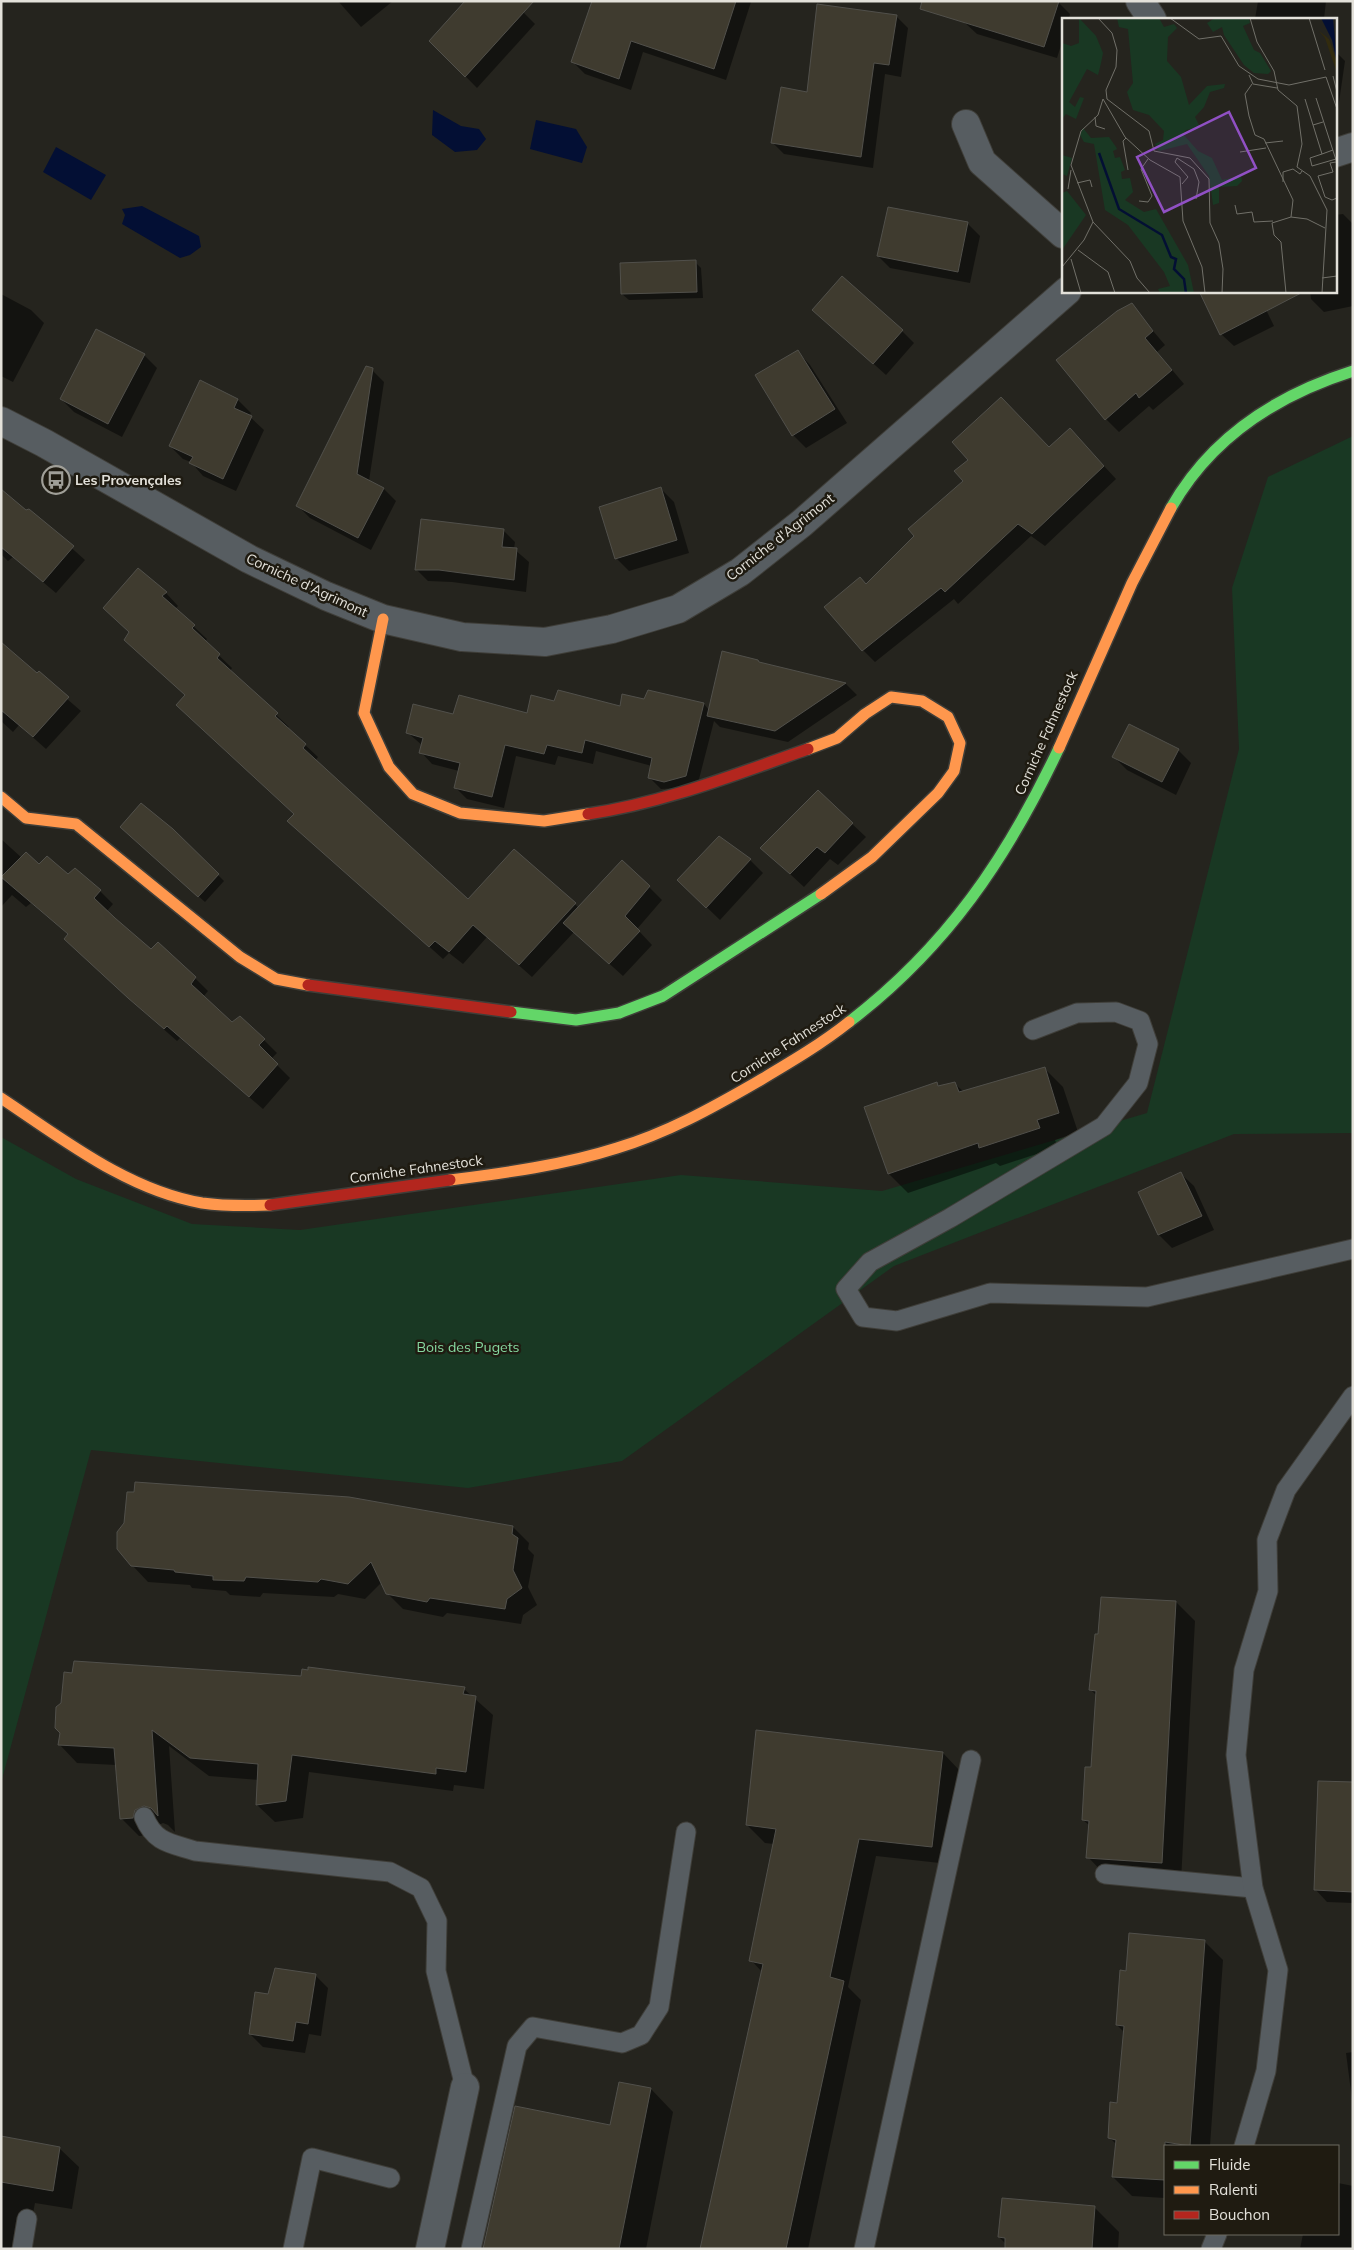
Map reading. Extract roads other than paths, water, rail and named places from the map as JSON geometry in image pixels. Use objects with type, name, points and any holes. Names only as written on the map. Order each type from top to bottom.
[{"type":"street","points":[[1140,1],[1151,18]]},
{"type":"street","points":[[966,124],[982,162],[1062,233]]},
{"type":"street","points":[[1336,153],[1353,147]]},
{"type":"street","name":"Corniche d'Agrimont","points":[[1,421],[44,442],[249,559],[326,596],[383,619],[462,637],[545,642],[612,629],[678,609],[740,572],[802,523],[1066,292]]},
{"type":"street","name":"Corniche Fahnestock","points":[[1,1098],[88,1156],[129,1177],[179,1197],[222,1206],[289,1203],[446,1181],[558,1162],[617,1148],[666,1130],[732,1097],[838,1032],[882,996],[934,946],[978,891],[1019,827],[1134,577],[1180,494],[1198,469],[1225,440],[1282,399],[1306,386],[1353,371]]},
{"type":"street","points":[[1,797],[26,818],[76,824],[240,957],[276,979],[322,988],[576,1020],[619,1013],[663,996],[821,894],[872,858],[938,793],[954,771],[960,743],[948,717],[922,701],[891,697],[865,714],[837,738],[684,793],[618,810],[544,821],[460,813],[413,794],[388,767],[364,713],[383,619]]},
{"type":"street","points":[[430,2249],[464,2087]]},
{"type":"lane","points":[[1033,1030],[1077,1013],[1116,1012],[1140,1021],[1148,1044],[1138,1083],[1104,1126],[950,1218],[870,1262],[846,1289],[863,1317],[896,1321],[990,1293],[1147,1297],[1353,1249]]},
{"type":"lane","points":[[1244,2145],[1266,2071],[1278,1970],[1253,1888],[1236,1755],[1244,1670],[1268,1591],[1267,1540],[1286,1490],[1353,1396]]},
{"type":"lane","points":[[864,2249],[971,1760]]},
{"type":"lane","points":[[144,1817],[150,1831],[166,1842],[195,1851],[390,1872],[421,1888],[437,1921],[436,1971],[464,2087]]},
{"type":"lane","points":[[472,2249],[517,2046],[533,2027],[622,2043],[641,2034],[659,2007],[686,1832]]},
{"type":"lane","points":[[1105,1874],[1253,1888]]},
{"type":"lane","points":[[293,2249],[312,2158],[390,2178]]},
{"type":"lane","points":[[22,2249],[27,2219]]},
{"type":"lane","points":[[1211,2249],[1217,2235]]},
{"type":"water","points":[[433,110],[461,126],[479,129],[486,139],[477,150],[455,152],[432,135]]},
{"type":"water","points":[[536,120],[576,129],[587,147],[582,163],[530,149]]},
{"type":"water","points":[[56,147],[106,175],[91,200],[43,172]]},
{"type":"water","points":[[142,206],[199,236],[201,247],[190,255],[180,258],[122,224],[125,215],[122,209]]},
{"type":"place","name":"Les Provençales","points":[[56,480]]},
{"type":"park label","name":"Bois des Pugets","points":[[468,1347]]}]
